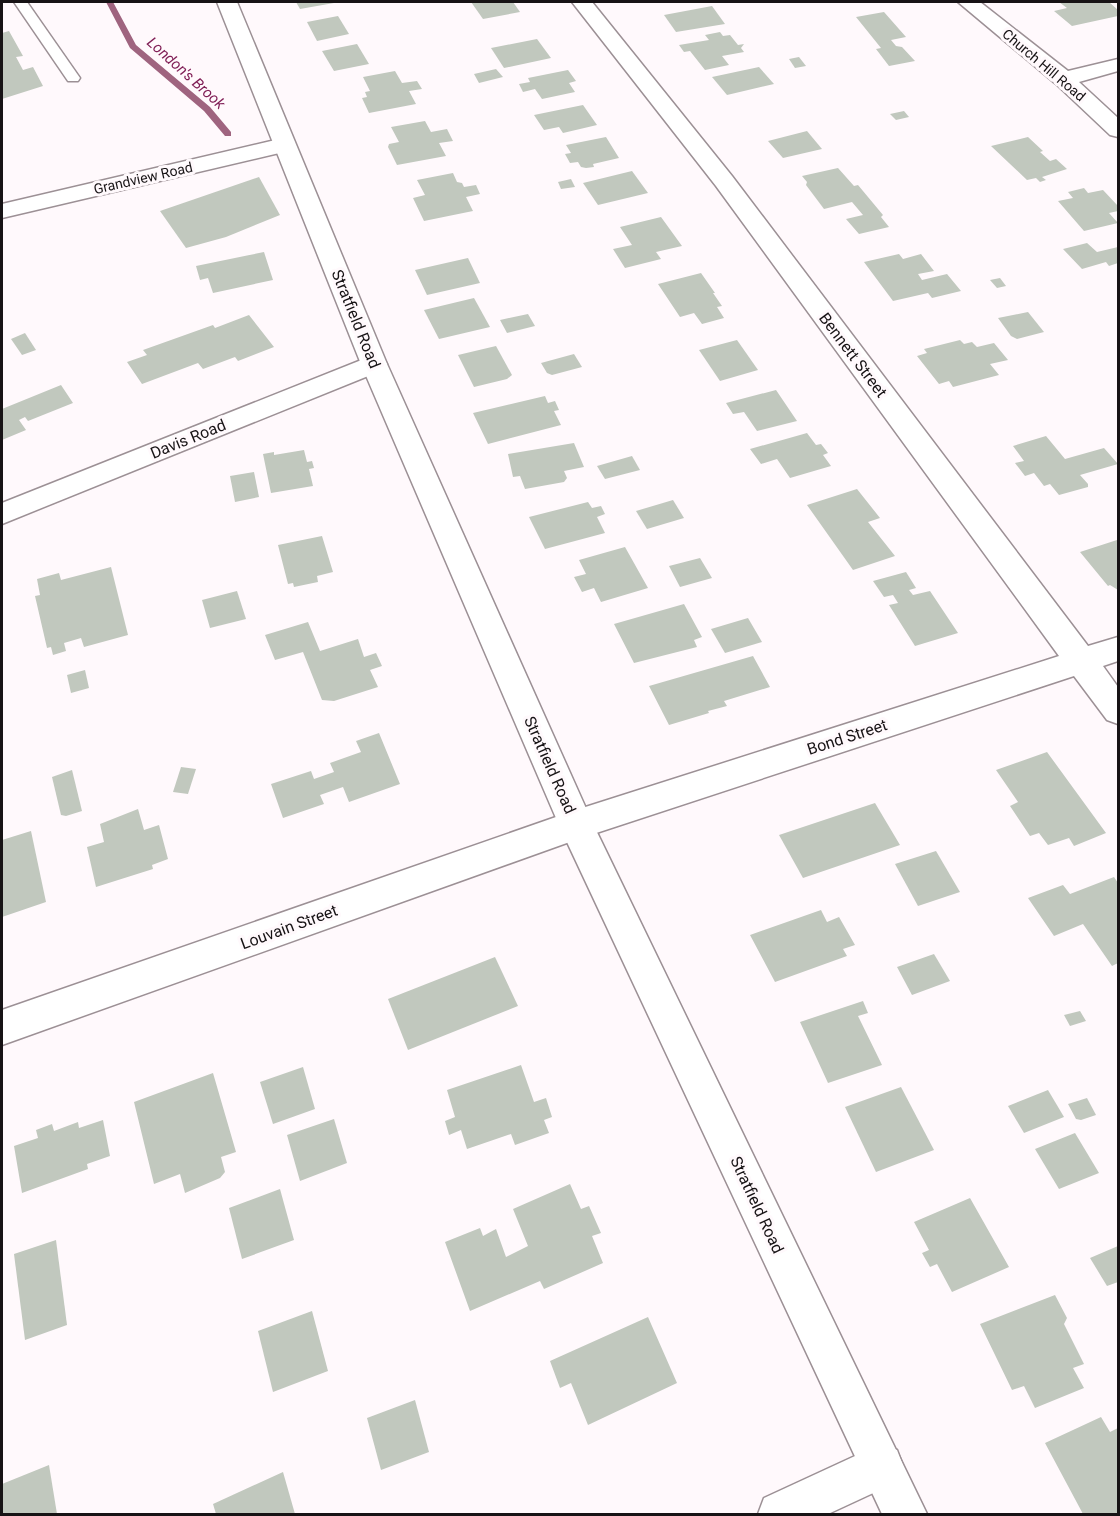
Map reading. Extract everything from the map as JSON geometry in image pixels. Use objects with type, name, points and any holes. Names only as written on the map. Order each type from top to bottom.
[{"type":"street","name":"Stratfield Road","points":[[227,2],[374,364],[576,825],[905,1515]]},
{"type":"street","name":"Bennett Street","points":[[582,2],[724,181],[1119,711]]},
{"type":"street","name":"Church Hill Road","points":[[968,2],[1064,79],[1119,130]]},
{"type":"street","points":[[1064,79],[1119,65]]},
{"type":"street","name":"Grandview Road","points":[[2,211],[284,145]]},
{"type":"street","name":"Davis Road","points":[[2,514],[374,364]]},
{"type":"street","name":"Bond Street","points":[[576,825],[1119,649]]},
{"type":"street","name":"Louvain Street","points":[[2,1028],[576,825]]},
{"type":"street","points":[[780,1515],[881,1466]]},
{"type":"lane","points":[[21,2],[73,78]]},
{"type":"building","points":[[296,2],[334,2],[334,3],[300,9]]},
{"type":"building","points":[[471,2],[513,2],[520,12],[483,19]]},
{"type":"building","points":[[1059,2],[1109,2],[1118,10],[1118,16],[1072,26],[1054,11],[1067,8]]},
{"type":"building","points":[[712,6],[725,24],[676,32],[664,15]]},
{"type":"building","points":[[884,12],[906,37],[891,40],[896,46],[902,47],[915,61],[889,66],[876,49],[881,48],[856,17]]},
{"type":"building","points":[[338,16],[349,34],[317,41],[307,22]]},
{"type":"building","points":[[9,31],[23,56],[16,57],[23,70],[33,67],[43,86],[2,99],[2,33]]},
{"type":"building","points":[[720,32],[723,36],[730,35],[738,45],[744,44],[741,48],[744,52],[722,56],[729,65],[705,70],[690,51],[684,52],[679,45],[709,40],[705,35]]},
{"type":"building","points":[[537,39],[551,58],[504,68],[491,48]]},
{"type":"building","points":[[357,44],[369,64],[334,71],[322,51]]},
{"type":"building","points":[[799,57],[806,66],[795,68],[789,59]]},
{"type":"building","points":[[759,67],[774,84],[727,95],[712,77]]},
{"type":"building","points":[[496,69],[503,77],[479,83],[474,74]]},
{"type":"building","points":[[568,70],[576,81],[569,83],[575,92],[542,99],[535,89],[523,92],[519,84],[530,82],[528,78]]},
{"type":"building","points":[[395,71],[402,83],[417,81],[422,89],[409,91],[416,104],[369,113],[362,98],[367,97],[365,92],[370,91],[363,77]]},
{"type":"building","points":[[583,105],[597,125],[563,133],[559,127],[544,130],[534,115]]},
{"type":"building","points":[[904,111],[909,117],[896,120],[890,114]]},
{"type":"building","points":[[425,121],[431,132],[447,129],[453,141],[439,143],[446,156],[397,165],[388,147],[389,144],[399,142],[391,127]]},
{"type":"building","points":[[807,131],[822,149],[783,158],[768,141]]},
{"type":"building","points":[[606,137],[619,158],[586,168],[581,167],[578,162],[570,163],[565,154],[571,153],[566,145]]},
{"type":"building","points":[[1028,137],[1050,161],[1056,159],[1067,169],[1042,177],[1046,180],[1040,182],[1036,178],[1027,180],[991,146]]},
{"type":"building","points":[[838,168],[854,186],[858,185],[883,215],[881,217],[889,227],[859,234],[846,219],[863,215],[852,202],[824,209],[802,176]]},
{"type":"building","points":[[632,171],[648,193],[598,205],[583,183]]},
{"type":"building","points":[[453,173],[457,182],[462,183],[464,187],[476,185],[480,194],[466,197],[473,211],[424,221],[413,198],[425,195],[417,180]]},
{"type":"building","points":[[259,177],[280,215],[226,237],[186,248],[160,211]]},
{"type":"building","points":[[571,179],[575,187],[561,189],[558,182]]},
{"type":"building","points":[[1084,188],[1088,193],[1103,190],[1118,206],[1118,211],[1109,213],[1118,223],[1084,231],[1058,201],[1073,198],[1068,192]]},
{"type":"building","points":[[661,217],[682,246],[656,252],[661,259],[625,268],[613,249],[632,245],[620,227]]},
{"type":"building","points":[[1087,243],[1097,252],[1118,247],[1118,263],[1109,266],[1106,262],[1082,269],[1063,249]]},
{"type":"building","points":[[264,252],[273,280],[213,293],[208,278],[200,280],[196,266]]},
{"type":"building","points":[[899,254],[903,259],[921,254],[934,271],[918,274],[922,280],[947,274],[961,291],[932,298],[928,293],[893,301],[864,262]]},
{"type":"building","points":[[468,258],[480,283],[427,295],[415,270]]},
{"type":"building","points":[[701,273],[722,306],[717,307],[724,318],[702,324],[694,313],[680,317],[658,284]]},
{"type":"building","points":[[1000,278],[1006,286],[997,288],[990,280]]},
{"type":"building","points":[[474,298],[490,327],[439,339],[424,310]]},
{"type":"building","points":[[1028,312],[1044,332],[1017,339],[1011,336],[998,318]]},
{"type":"building","points":[[528,314],[535,326],[507,333],[500,320]]},
{"type":"building","points":[[249,315],[274,347],[238,361],[235,357],[203,369],[198,363],[142,384],[127,362],[147,355],[143,350]]},
{"type":"building","points":[[25,333],[36,350],[22,355],[11,339]]},
{"type":"building","points":[[737,340],[758,370],[720,381],[699,350]]},
{"type":"building","points":[[960,340],[964,344],[972,342],[977,347],[994,343],[1008,360],[990,364],[999,375],[953,387],[949,381],[939,384],[917,356],[927,353],[924,349]]},
{"type":"building","points":[[496,346],[512,375],[507,379],[474,387],[458,355]]},
{"type":"building","points":[[574,354],[582,367],[552,375],[547,373],[541,363]]},
{"type":"building","points":[[61,385],[73,403],[28,421],[25,417],[19,420],[26,430],[2,440],[2,409]]},
{"type":"building","points":[[776,390],[797,421],[757,431],[744,412],[733,414],[726,403]]},
{"type":"building","points":[[545,396],[548,403],[555,401],[559,410],[554,411],[561,425],[488,444],[473,413]]},
{"type":"building","points":[[807,433],[816,445],[821,444],[828,453],[823,455],[831,466],[790,478],[777,459],[761,464],[750,449]]},
{"type":"building","points":[[1046,436],[1065,459],[1104,448],[1118,464],[1080,475],[1088,487],[1059,495],[1050,484],[1044,486],[1034,473],[1025,476],[1015,463],[1024,461],[1013,446]]},
{"type":"building","points":[[574,443],[584,467],[564,471],[567,478],[564,482],[525,489],[520,476],[513,477],[508,454]]},
{"type":"building","points":[[304,450],[307,462],[312,461],[314,468],[309,469],[313,486],[271,493],[263,454],[274,452],[274,455]]},
{"type":"building","points":[[632,456],[640,470],[605,479],[597,466]]},
{"type":"building","points":[[254,472],[259,497],[235,502],[230,476]]},
{"type":"building","points":[[857,489],[880,518],[868,522],[895,556],[853,570],[807,505]]},
{"type":"building","points":[[673,500],[684,518],[647,529],[636,511]]},
{"type":"building","points":[[588,502],[592,508],[601,506],[605,514],[597,517],[605,533],[545,549],[529,517]]},
{"type":"building","points":[[322,536],[333,572],[317,576],[318,582],[294,587],[293,583],[288,584],[278,545]]},
{"type":"building","points":[[1117,540],[1118,590],[1108,586],[1080,552]]},
{"type":"building","points":[[625,547],[648,588],[601,602],[594,588],[582,592],[574,577],[586,574],[579,560]]},
{"type":"building","points":[[700,558],[712,578],[680,587],[669,566]]},
{"type":"building","points":[[111,567],[128,635],[84,647],[81,638],[64,643],[66,651],[53,655],[51,647],[47,648],[35,596],[40,595],[37,579],[59,573],[61,580]]},
{"type":"building","points":[[906,572],[916,588],[909,590],[913,595],[930,591],[958,633],[915,646],[889,605],[898,603],[893,595],[884,597],[873,581]]},
{"type":"building","points":[[237,591],[246,619],[210,628],[202,600]]},
{"type":"building","points":[[684,604],[702,637],[694,640],[697,647],[634,663],[614,624]]},
{"type":"building","points":[[748,618],[762,642],[725,653],[711,629]]},
{"type":"building","points":[[308,622],[320,651],[358,639],[364,657],[376,653],[382,666],[370,670],[378,687],[334,701],[322,700],[303,652],[275,660],[265,635]]},
{"type":"building","points":[[753,656],[770,687],[724,701],[727,706],[669,725],[649,686]]},
{"type":"building","points":[[85,670],[89,688],[71,693],[67,675]]},
{"type":"building","points":[[379,733],[400,784],[349,802],[343,787],[320,795],[324,804],[283,818],[271,784],[311,771],[314,779],[334,772],[330,763],[361,752],[356,741]]},
{"type":"building","points":[[1047,752],[1106,833],[1074,846],[1069,838],[1048,845],[1039,833],[1030,836],[1010,806],[1018,802],[996,770]]},
{"type":"building","points":[[181,767],[196,769],[188,794],[173,792]]},
{"type":"building","points":[[72,770],[82,811],[66,816],[61,815],[52,777]]},
{"type":"building","points":[[875,803],[900,845],[803,878],[779,835]]},
{"type":"building","points":[[138,809],[144,830],[159,825],[168,859],[152,865],[153,869],[96,887],[87,847],[104,842],[100,824]]},
{"type":"building","points":[[31,831],[46,902],[2,917],[2,840]]},
{"type":"building","points":[[936,851],[960,892],[918,906],[895,864]]},
{"type":"building","points":[[1114,877],[1118,883],[1118,963],[1112,966],[1083,924],[1054,936],[1028,898],[1063,885],[1070,894]]},
{"type":"building","points":[[821,910],[827,922],[839,917],[855,945],[843,949],[847,956],[775,982],[750,935]]},
{"type":"building","points":[[934,954],[950,981],[912,995],[897,967]]},
{"type":"building","points":[[495,957],[518,1006],[408,1050],[388,999]]},
{"type":"building","points":[[863,1001],[868,1013],[858,1016],[882,1065],[828,1083],[800,1022]]},
{"type":"building","points":[[1080,1011],[1086,1021],[1070,1026],[1064,1015]]},
{"type":"building","points":[[521,1065],[534,1102],[546,1098],[552,1117],[544,1120],[549,1133],[515,1145],[511,1134],[467,1149],[461,1130],[449,1135],[445,1121],[455,1117],[447,1090]]},
{"type":"building","points":[[303,1067],[315,1109],[273,1124],[260,1082]]},
{"type":"building","points":[[213,1073],[236,1152],[221,1157],[225,1172],[220,1178],[185,1193],[180,1174],[154,1184],[134,1102]]},
{"type":"building","points":[[901,1087],[934,1150],[876,1172],[845,1107]]},
{"type":"building","points":[[1048,1090],[1064,1117],[1024,1133],[1008,1106]]},
{"type":"building","points":[[1087,1098],[1096,1115],[1081,1120],[1076,1119],[1068,1104]]},
{"type":"building","points":[[334,1119],[347,1163],[300,1181],[287,1135]]},
{"type":"building","points":[[103,1120],[110,1156],[87,1164],[88,1169],[22,1193],[14,1146],[38,1138],[36,1130],[52,1124],[54,1131],[78,1122],[79,1128]]},
{"type":"building","points":[[1075,1133],[1099,1173],[1059,1189],[1035,1149]]},
{"type":"building","points":[[570,1184],[581,1209],[589,1206],[601,1233],[592,1236],[603,1263],[544,1289],[540,1281],[470,1311],[445,1242],[480,1228],[483,1236],[496,1229],[506,1257],[528,1246],[513,1209]]},
{"type":"building","points":[[280,1189],[294,1240],[242,1259],[229,1208]]},
{"type":"building","points":[[970,1198],[1009,1267],[952,1292],[937,1264],[930,1267],[922,1253],[929,1250],[914,1222]]},
{"type":"building","points":[[56,1240],[67,1325],[25,1340],[14,1254]]},
{"type":"building","points":[[1118,1246],[1118,1282],[1107,1286],[1090,1258]]},
{"type":"building","points":[[1055,1295],[1067,1318],[1064,1324],[1084,1364],[1073,1368],[1084,1388],[1035,1408],[1024,1386],[1012,1390],[980,1324]]},
{"type":"building","points":[[312,1311],[328,1371],[273,1392],[258,1331]]},
{"type":"building","points":[[648,1317],[677,1383],[588,1425],[571,1383],[560,1388],[550,1361]]},
{"type":"building","points":[[415,1400],[429,1452],[381,1470],[367,1418]]},
{"type":"building","points":[[1101,1417],[1110,1432],[1118,1428],[1118,1514],[1083,1514],[1045,1443]]},
{"type":"building","points":[[49,1465],[57,1514],[2,1514],[2,1484]]},
{"type":"building","points":[[283,1472],[295,1514],[216,1514],[213,1504]]},
{"type":"waterway","name":"London's Brook","points":[[110,2],[133,46],[207,109],[228,134]]}]
